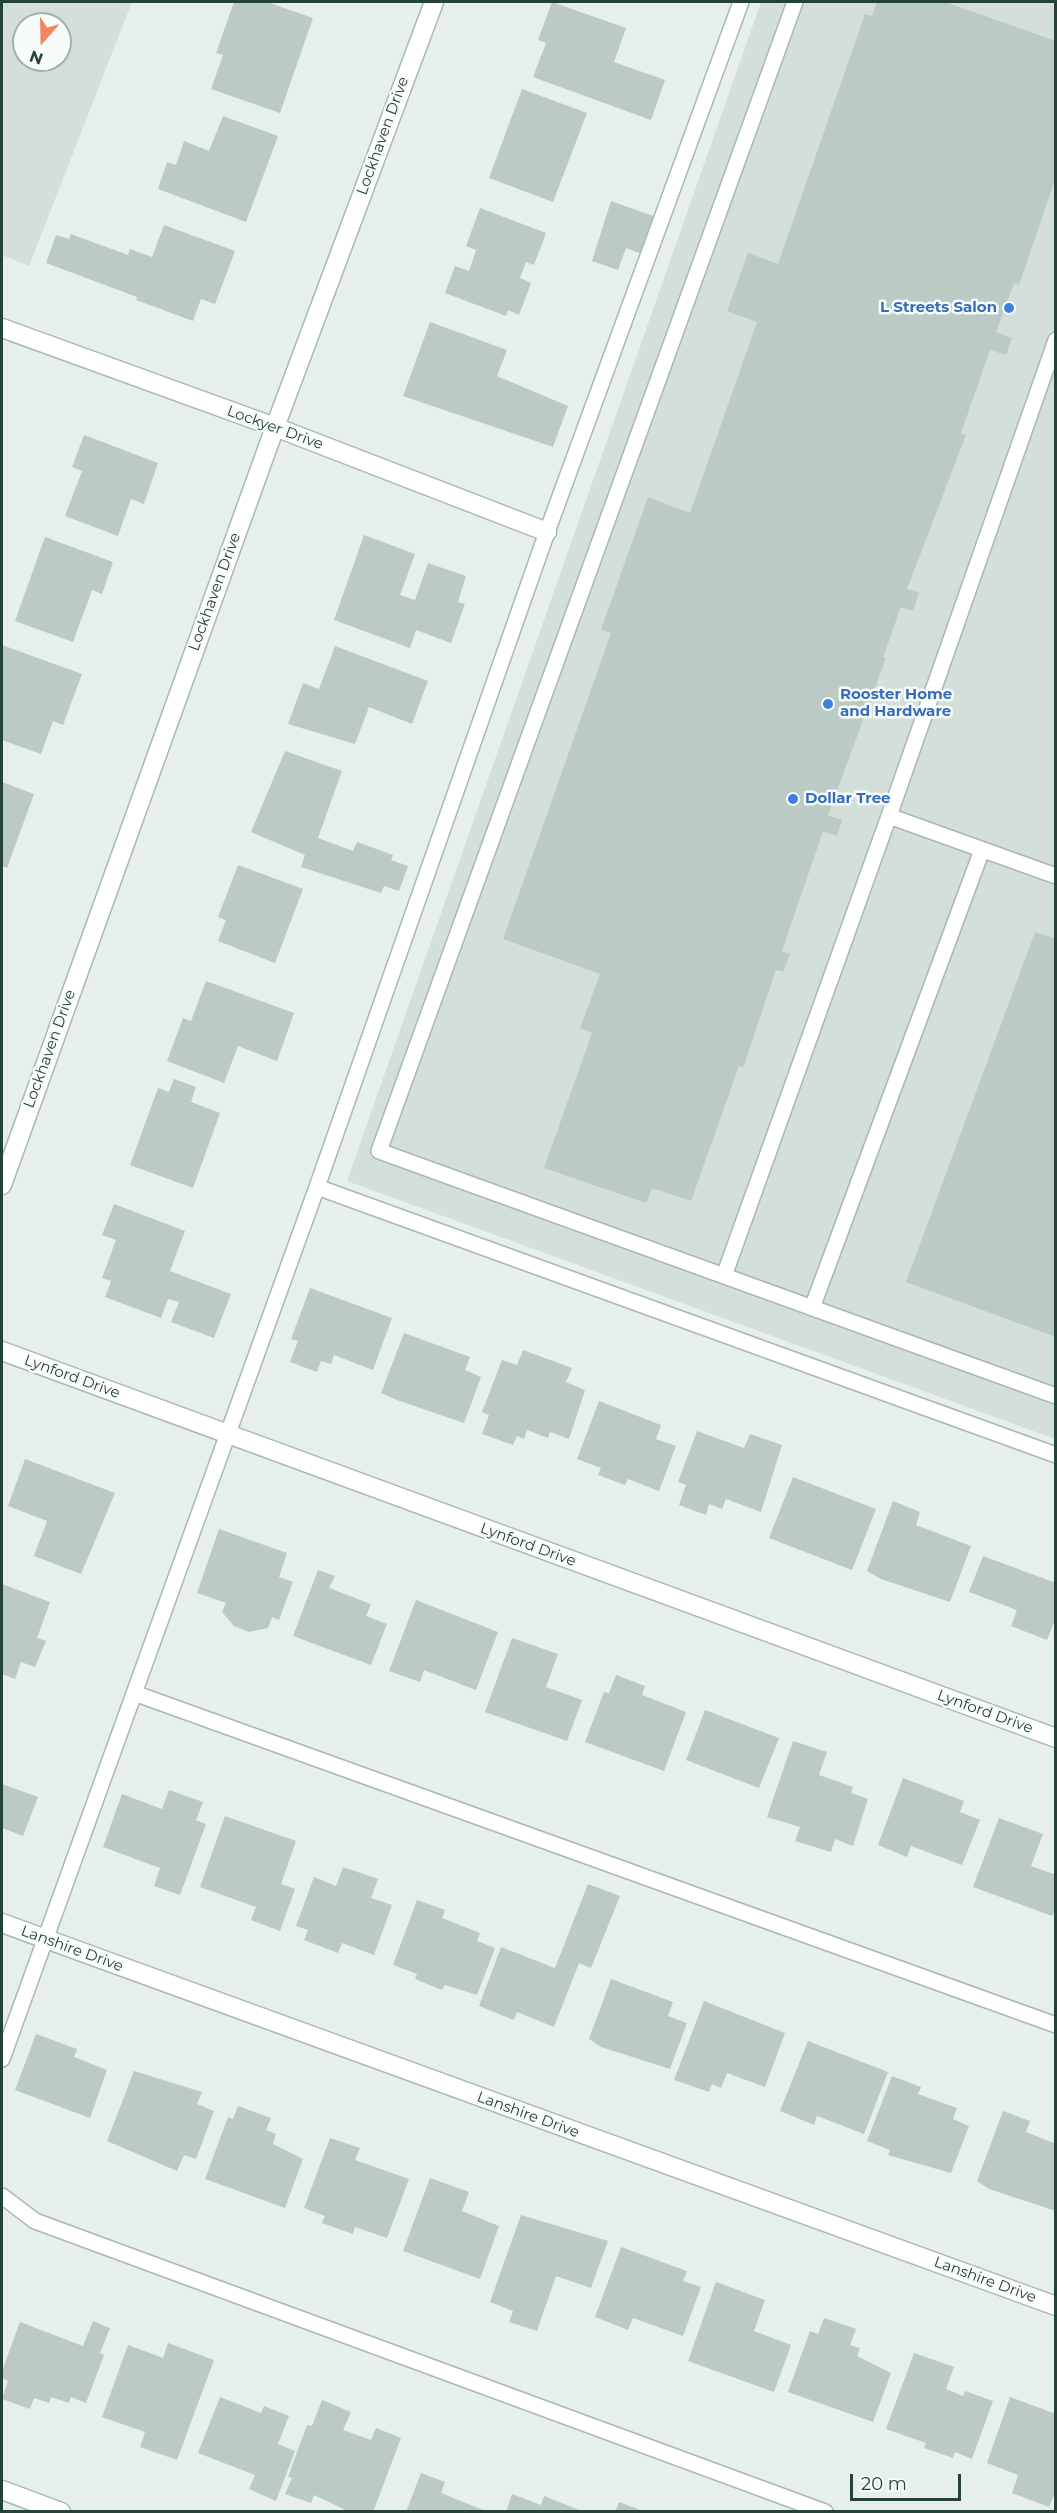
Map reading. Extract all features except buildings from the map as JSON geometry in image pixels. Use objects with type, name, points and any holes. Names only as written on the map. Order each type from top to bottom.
[{"type":"street","name":"Lockhaven Drive","points":[[2,1185],[275,427],[434,2]]},
{"type":"street","name":"Lockyer Drive","points":[[3,332],[275,427],[547,532]]},
{"type":"street","name":"Lynford Drive","points":[[2,1351],[1056,1738]]},
{"type":"street","name":"Lanshire Drive","points":[[2,1923],[1056,2306]]},
{"type":"street","points":[[2,2490],[61,2511]]},
{"type":"lane","points":[[2,2059],[317,1187],[547,532],[741,2]]},
{"type":"lane","points":[[795,2],[379,1151],[1056,1396]]},
{"type":"lane","points":[[724,1276],[1056,340]]},
{"type":"lane","points":[[889,816],[1056,876]]},
{"type":"lane","points":[[812,1308],[982,850]]},
{"type":"lane","points":[[317,1187],[1056,1455]]},
{"type":"lane","points":[[134,1693],[1056,2025]]},
{"type":"lane","points":[[2,2196],[35,2220],[825,2511]]},
{"type":"shaded area","points":[[2,2],[132,2],[29,266],[2,255]]},
{"type":"shaded area","points":[[761,2],[1055,2],[1055,1439],[347,1181]]},
{"type":"place","name":"L Streets Salon","points":[[1009,308]]},
{"type":"place","name":"Rooster Home and Hardware","points":[[828,704]]},
{"type":"place","name":"Dollar Tree","points":[[793,799]]}]
